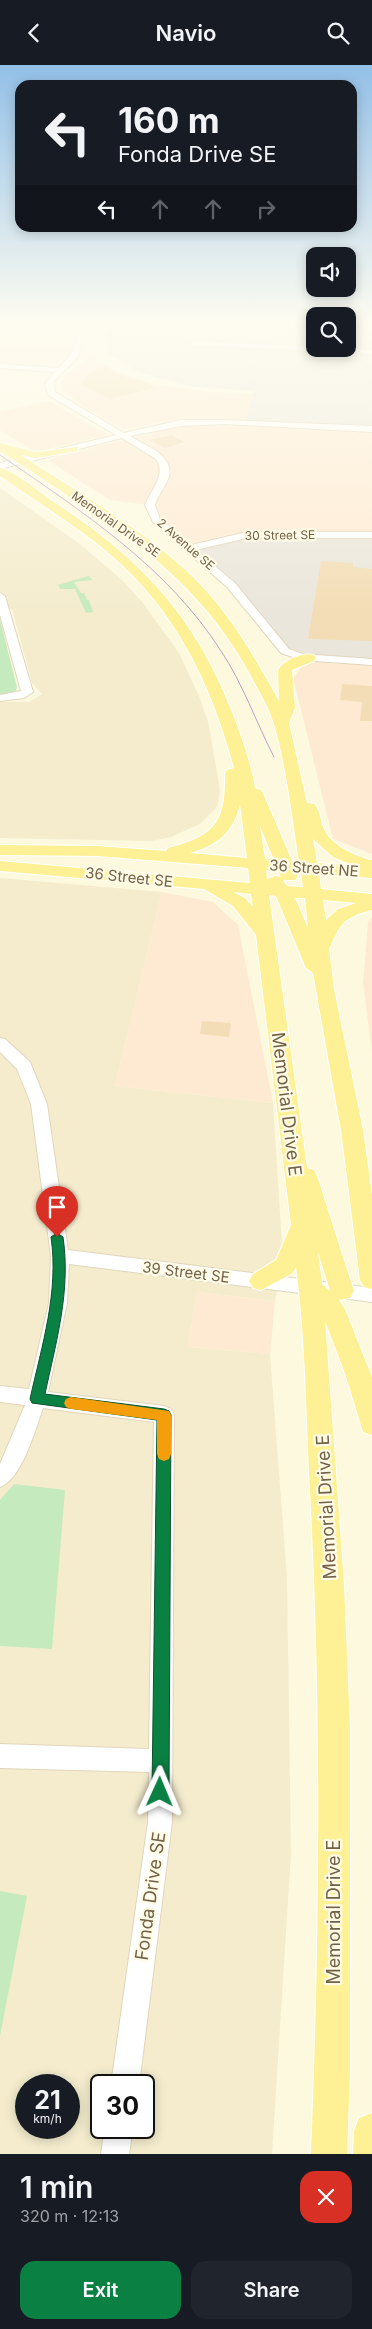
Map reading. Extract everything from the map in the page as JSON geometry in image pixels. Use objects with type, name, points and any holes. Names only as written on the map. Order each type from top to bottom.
[{"type":"main road","points":[[0,446],[36,455],[74,449]]},
{"type":"main road","name":"Memorial Drive SE","points":[[0,446],[84,500],[138,538],[190,582],[218,614],[244,650],[261,679],[281,723],[296,785],[283,878]]},
{"type":"main road","points":[[54,457],[48,465],[50,469],[84,495],[84,500]]},
{"type":"main road","name":"Memorial Drive SE","points":[[0,471],[106,545],[131,566],[164,600],[191,639],[208,669],[236,744],[246,783],[283,878]]},
{"type":"main road","points":[[0,483],[46,503]]},
{"type":"main road","points":[[281,723],[287,708],[283,678],[285,670],[289,665],[309,658]]},
{"type":"main road","points":[[157,856],[194,847],[213,839],[223,831],[231,817],[234,799],[232,753],[236,744]]},
{"type":"main road","points":[[246,783],[255,791],[283,878],[324,989]]},
{"type":"main road","points":[[296,785],[306,801],[316,831],[326,842],[347,858],[372,866]]},
{"type":"main road","name":"36 Street SE","points":[[0,850],[97,851],[157,856],[283,878]]},
{"type":"main road","name":"36 Street SE","points":[[0,866],[198,883],[283,878]]},
{"type":"main road","name":"36 Street NE","points":[[283,878],[372,873]]},
{"type":"main road","points":[[126,876],[283,878],[372,883]]},
{"type":"main road","points":[[283,878],[320,948],[324,989],[352,1130],[371,1255],[372,1279]]},
{"type":"main road","name":"36 Street NE","points":[[283,878],[372,899]]},
{"type":"main road","name":"Memorial Drive E","points":[[283,878],[264,933],[311,1288],[330,1583],[335,1728],[332,2060],[329,2154]]},
{"type":"main road","points":[[198,883],[235,898],[248,910],[264,933]]},
{"type":"main road","points":[[320,948],[332,922],[341,915],[357,908],[372,905]]},
{"type":"main road","points":[[289,1119],[342,1291]]},
{"type":"main road","points":[[261,1281],[285,1266],[302,1226]]},
{"type":"main road","points":[[311,1288],[332,1309],[359,1376],[372,1424]]},
{"type":"main road","points":[[371,2154],[372,2131]]},
{"type":"street","name":"2 Avenue SE","points":[[95,419],[153,453],[163,461],[166,475],[155,493],[151,509],[162,526],[231,585],[282,649],[294,655],[309,658],[372,662]]},
{"type":"street","points":[[0,471],[24,462],[74,449],[193,423],[224,422],[372,429]]},
{"type":"street","points":[[0,466],[54,457],[126,438]]},
{"type":"street","name":"30 Street SE","points":[[190,548],[247,535],[372,535]]},
{"type":"street","points":[[0,595],[27,692],[20,696],[0,698]]},
{"type":"street","points":[[0,1043],[24,1066],[39,1104],[60,1256],[58,1303],[37,1399],[9,1468],[0,1478]]},
{"type":"street","name":"39 Street SE","points":[[60,1256],[372,1295]]},
{"type":"street","points":[[0,1394],[37,1399]]},
{"type":"street","name":"Fonda Drive SE","points":[[37,1399],[164,1415],[160,1822],[126,2074]]},
{"type":"street","points":[[0,1756],[161,1761]]},
{"type":"street","points":[[115,2154],[117,2139]]},
{"type":"shaded area","points":[[0,419],[81,419],[108,435],[35,452],[0,430]]},
{"type":"shaded area","points":[[106,419],[176,419],[123,429]]},
{"type":"shaded area","points":[[190,419],[246,419],[245,422],[372,429],[372,535],[190,548],[162,526],[150,505],[110,500],[49,461],[54,457],[193,423],[223,421]]},
{"type":"shaded area","points":[[246,419],[372,419],[372,429],[245,423]]},
{"type":"shaded area","points":[[0,488],[80,544],[123,581],[143,603],[179,653],[199,696],[208,722],[220,792],[217,807],[200,824],[171,837],[151,841],[0,838],[0,702],[29,702],[42,694],[32,683],[12,609],[0,611]]},
{"type":"shaded area","points":[[372,535],[372,662],[293,655],[190,548],[233,537]]},
{"type":"shaded area","points":[[309,658],[372,662],[372,854],[333,839],[293,678]]},
{"type":"shaded area","points":[[0,878],[162,892],[115,1086],[273,1103],[283,1261],[275,1301],[197,1292],[188,1347],[270,1354],[287,1577],[291,1853],[272,2154],[0,2154]]},
{"type":"shaded area","points":[[162,892],[213,902],[238,925],[273,1103],[115,1086]]},
{"type":"shaded area","points":[[372,917],[372,1052],[363,983],[368,923]]},
{"type":"shaded area","points":[[197,1292],[275,1301],[270,1354],[188,1347]]},
{"type":"green space","points":[[88,576],[93,580],[74,582],[81,593],[84,593],[87,600],[89,600],[93,612],[86,613],[75,589],[60,589],[58,585]]},
{"type":"green space","points":[[0,619],[17,687],[16,691],[0,695]]},
{"type":"green space","points":[[14,1484],[65,1490],[52,1649],[0,1646],[0,1500]]},
{"type":"green space","points":[[0,1891],[27,1896],[0,2036]]},
{"type":"building","points":[[171,435],[185,442],[165,448],[149,440]]},
{"type":"building","points":[[321,561],[353,563],[353,567],[372,569],[372,641],[308,639]]},
{"type":"building","points":[[342,684],[372,686],[372,721],[360,721],[362,702],[340,700]]},
{"type":"building","points":[[202,1021],[231,1023],[229,1037],[200,1034]]},
{"type":"tram line","points":[[0,455],[61,497],[121,542],[175,592],[199,620],[229,664],[274,757]]},
{"type":"slow traffic","points":[[71,1403],[164,1415],[164,1454]]},
{"type":"route","points":[[57,1237],[60,1256],[58,1303],[37,1399],[164,1415],[160,1792]]}]
